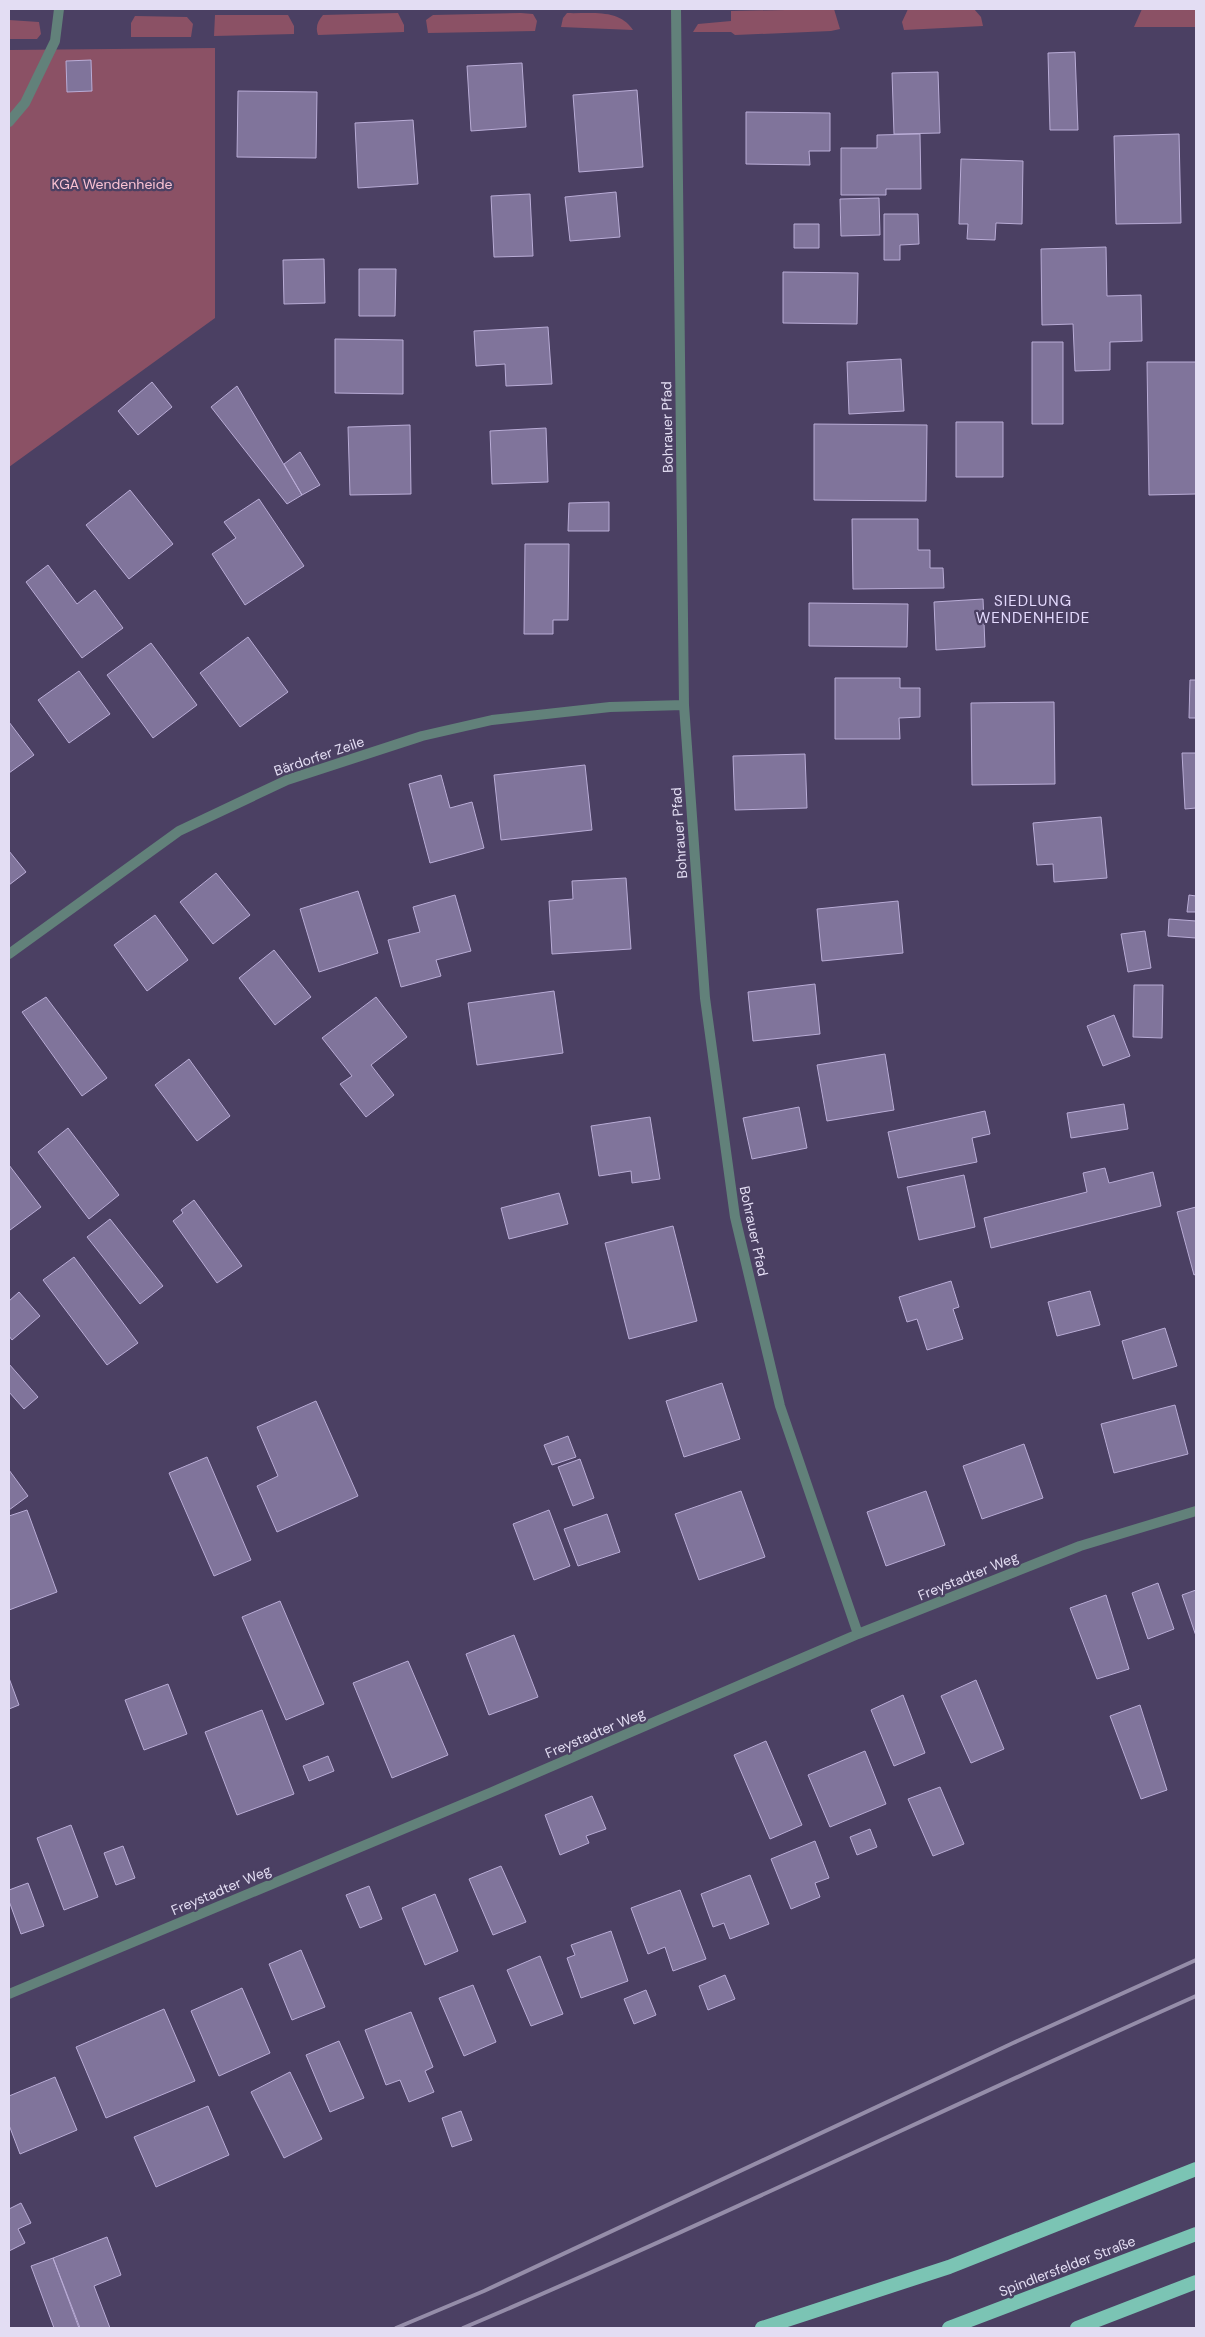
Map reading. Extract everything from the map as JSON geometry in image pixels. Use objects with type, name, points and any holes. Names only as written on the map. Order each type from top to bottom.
[{"type":"highway","points":[[762,2328],[949,2267],[1196,2169]]},
{"type":"highway","name":"Spindlersfelder Straße","points":[[949,2328],[1196,2234]]},
{"type":"highway","points":[[1077,2328],[1196,2282]]},
{"type":"street","points":[[9,122],[25,103],[55,41],[58,9]]},
{"type":"street","name":"Bohrauer Pfad","points":[[676,9],[684,705],[705,998],[735,1217],[780,1406],[858,1634]]},
{"type":"street","name":"Bärdorfer Zeile","points":[[9,954],[179,831],[287,780],[422,736],[492,720],[610,706],[684,705]]},
{"type":"street","name":"Freystadter Weg","points":[[9,1994],[492,1792],[858,1634],[1080,1546],[1196,1512]]},
{"type":"green space","points":[[834,9],[840,29],[831,31],[735,35],[731,32],[693,32],[698,24],[731,21],[731,11]]},
{"type":"green space","points":[[908,9],[974,9],[981,17],[983,26],[904,30],[902,22]]},
{"type":"green space","points":[[1142,9],[1196,9],[1196,27],[1134,27]]},
{"type":"green space","points":[[398,13],[404,25],[404,32],[318,35],[317,32],[318,24],[323,15]]},
{"type":"green space","points":[[567,13],[612,15],[627,23],[633,30],[561,27],[563,18]]},
{"type":"green space","points":[[533,14],[537,21],[535,31],[428,33],[426,20],[433,15]]},
{"type":"green space","points":[[215,15],[288,15],[294,26],[294,34],[214,36]]},
{"type":"green space","points":[[135,16],[187,17],[193,24],[191,37],[131,37],[131,23]]},
{"type":"green space","points":[[9,20],[39,22],[41,34],[37,39],[9,39]]},
{"type":"green space","name":"KGA Wendenheide","points":[[215,48],[215,318],[9,467],[9,50]]},
{"type":"building","points":[[1075,52],[1078,130],[1050,130],[1048,53]]},
{"type":"building","points":[[91,60],[92,91],[67,92],[66,61]]},
{"type":"building","points":[[522,63],[526,127],[471,131],[467,66]]},
{"type":"building","points":[[938,72],[940,133],[894,134],[892,73]]},
{"type":"building","points":[[637,90],[643,167],[579,172],[573,95]]},
{"type":"building","points":[[238,91],[317,92],[316,158],[237,157]]},
{"type":"building","points":[[746,112],[830,113],[830,151],[809,151],[810,165],[746,164]]},
{"type":"building","points":[[413,120],[418,184],[358,188],[355,123]]},
{"type":"building","points":[[920,134],[921,189],[886,189],[886,195],[841,195],[841,148],[877,148],[877,135]]},
{"type":"building","points":[[1179,134],[1181,223],[1116,224],[1114,136]]},
{"type":"building","points":[[961,159],[1023,161],[1022,224],[996,223],[995,240],[967,239],[968,224],[959,224]]},
{"type":"building","points":[[616,192],[620,237],[570,241],[565,197]]},
{"type":"building","points":[[530,194],[533,256],[494,257],[491,196]]},
{"type":"building","points":[[879,198],[880,235],[841,236],[840,199]]},
{"type":"building","points":[[884,214],[918,214],[919,244],[900,245],[900,260],[884,260]]},
{"type":"building","points":[[794,224],[819,224],[819,248],[794,248]]},
{"type":"building","points":[[1106,247],[1107,296],[1141,295],[1142,341],[1110,342],[1110,370],[1075,371],[1073,324],[1042,325],[1041,249]]},
{"type":"building","points":[[324,259],[325,303],[284,304],[283,260]]},
{"type":"building","points":[[359,269],[396,269],[395,316],[359,316]]},
{"type":"building","points":[[783,272],[858,273],[857,324],[783,323]]},
{"type":"building","points":[[548,327],[552,384],[506,386],[505,364],[476,366],[474,331]]},
{"type":"building","points":[[335,339],[403,340],[403,394],[335,393]]},
{"type":"building","points":[[1032,342],[1063,342],[1063,424],[1032,424]]},
{"type":"building","points":[[901,359],[904,411],[849,414],[847,362]]},
{"type":"building","points":[[1147,362],[1196,362],[1196,494],[1149,495]]},
{"type":"building","points":[[152,382],[172,407],[138,435],[118,411]]},
{"type":"building","points":[[237,386],[302,495],[287,504],[211,407]]},
{"type":"building","points":[[956,422],[1003,422],[1003,477],[956,477]]},
{"type":"building","points":[[814,424],[927,425],[926,501],[814,500]]},
{"type":"building","points":[[410,425],[411,494],[350,495],[348,427]]},
{"type":"building","points":[[546,428],[548,482],[492,484],[490,431]]},
{"type":"building","points":[[300,452],[320,485],[302,495],[284,464]]},
{"type":"building","points":[[130,490],[173,544],[129,579],[86,525]]},
{"type":"building","points":[[259,499],[304,566],[245,605],[212,554],[236,538],[224,522]]},
{"type":"building","points":[[609,502],[609,531],[568,531],[569,503]]},
{"type":"building","points":[[852,519],[918,519],[918,550],[930,550],[930,568],[943,568],[944,588],[853,589]]},
{"type":"building","points":[[525,544],[569,544],[568,620],[553,620],[553,634],[524,634]]},
{"type":"building","points":[[48,565],[77,604],[95,590],[123,628],[82,658],[26,582]]},
{"type":"building","points":[[983,599],[985,647],[936,650],[934,602]]},
{"type":"building","points":[[809,603],[908,604],[907,647],[809,646]]},
{"type":"building","points":[[248,637],[288,692],[240,727],[200,673]]},
{"type":"building","points":[[151,643],[197,705],[153,738],[107,675]]},
{"type":"building","points":[[79,671],[110,714],[69,743],[38,700]]},
{"type":"building","points":[[835,678],[900,678],[900,688],[920,688],[920,717],[899,718],[900,739],[835,739]]},
{"type":"building","points":[[1190,680],[1196,680],[1196,718],[1189,718]]},
{"type":"building","points":[[1054,702],[1055,784],[972,785],[971,703]]},
{"type":"building","points":[[9,722],[34,755],[9,773]]},
{"type":"building","points":[[1182,753],[1196,753],[1196,808],[1185,809]]},
{"type":"building","points":[[805,754],[807,808],[735,810],[733,756]]},
{"type":"building","points":[[585,765],[592,830],[501,840],[494,775]]},
{"type":"building","points":[[441,775],[450,808],[472,802],[484,848],[430,863],[409,784]]},
{"type":"building","points":[[1101,817],[1107,878],[1054,882],[1053,864],[1037,865],[1033,823]]},
{"type":"building","points":[[9,851],[26,872],[9,885]]},
{"type":"building","points":[[216,873],[250,915],[213,944],[180,902]]},
{"type":"building","points":[[626,878],[631,949],[552,954],[549,901],[573,899],[572,881]]},
{"type":"building","points":[[358,891],[378,953],[319,972],[300,909]]},
{"type":"building","points":[[455,895],[471,951],[436,960],[441,976],[401,987],[388,940],[420,932],[413,907]]},
{"type":"building","points":[[1189,895],[1196,896],[1196,912],[1187,912]]},
{"type":"building","points":[[898,901],[903,953],[822,961],[817,909]]},
{"type":"building","points":[[155,915],[188,960],[147,991],[114,945]]},
{"type":"building","points":[[1169,919],[1196,921],[1196,938],[1168,936]]},
{"type":"building","points":[[1145,931],[1151,968],[1128,972],[1121,934]]},
{"type":"building","points":[[274,950],[311,997],[275,1025],[239,978]]},
{"type":"building","points":[[815,984],[820,1034],[753,1041],[748,992]]},
{"type":"building","points":[[1134,985],[1163,985],[1162,1038],[1133,1037]]},
{"type":"building","points":[[554,991],[563,1053],[477,1065],[468,1003]]},
{"type":"building","points":[[46,997],[107,1078],[82,1096],[22,1012]]},
{"type":"building","points":[[376,997],[407,1037],[371,1065],[394,1095],[366,1117],[340,1084],[352,1076],[322,1038]]},
{"type":"building","points":[[1114,1015],[1130,1056],[1103,1066],[1087,1026]]},
{"type":"building","points":[[885,1054],[894,1110],[827,1121],[817,1065]]},
{"type":"building","points":[[189,1059],[230,1116],[197,1141],[155,1085]]},
{"type":"building","points":[[1124,1104],[1128,1129],[1071,1138],[1067,1113]]},
{"type":"building","points":[[799,1107],[807,1148],[752,1159],[743,1118]]},
{"type":"building","points":[[985,1111],[990,1134],[972,1138],[977,1162],[898,1178],[888,1132]]},
{"type":"building","points":[[650,1117],[660,1179],[632,1183],[631,1171],[599,1176],[591,1126]]},
{"type":"building","points":[[68,1128],[119,1195],[89,1219],[38,1152]]},
{"type":"building","points":[[9,1165],[41,1207],[10,1230],[9,1228]]},
{"type":"building","points":[[1105,1168],[1109,1183],[1153,1172],[1161,1206],[991,1248],[984,1218],[1087,1192],[1083,1173]]},
{"type":"building","points":[[964,1175],[975,1227],[919,1240],[907,1187]]},
{"type":"building","points":[[559,1193],[568,1224],[509,1239],[501,1208]]},
{"type":"building","points":[[194,1200],[242,1266],[217,1283],[173,1221],[183,1213],[181,1210]]},
{"type":"building","points":[[1196,1207],[1196,1274],[1194,1275],[1177,1212]]},
{"type":"building","points":[[110,1219],[163,1286],[140,1304],[87,1237]]},
{"type":"building","points":[[673,1226],[697,1321],[629,1339],[605,1243]]},
{"type":"building","points":[[74,1257],[138,1343],[107,1365],[43,1280]]},
{"type":"building","points":[[951,1281],[959,1307],[953,1309],[963,1339],[927,1350],[917,1319],[907,1322],[899,1297]]},
{"type":"building","points":[[1090,1291],[1100,1325],[1057,1336],[1048,1302]]},
{"type":"building","points":[[19,1292],[40,1316],[12,1340],[9,1336],[9,1301]]},
{"type":"building","points":[[1165,1328],[1177,1366],[1133,1379],[1122,1341]]},
{"type":"building","points":[[9,1364],[38,1397],[24,1409],[9,1392]]},
{"type":"building","points":[[722,1383],[740,1439],[684,1457],[666,1401]]},
{"type":"building","points":[[316,1401],[358,1496],[277,1532],[257,1486],[278,1476],[257,1427]]},
{"type":"building","points":[[1175,1405],[1188,1454],[1114,1473],[1101,1424]]},
{"type":"building","points":[[568,1436],[576,1457],[552,1465],[544,1445]]},
{"type":"building","points":[[1024,1444],[1043,1498],[982,1519],[963,1466]]},
{"type":"building","points":[[207,1457],[251,1560],[214,1576],[169,1473]]},
{"type":"building","points":[[580,1459],[594,1498],[573,1506],[558,1467]]},
{"type":"building","points":[[9,1470],[28,1496],[9,1510]]},
{"type":"building","points":[[741,1491],[765,1557],[699,1580],[675,1514]]},
{"type":"building","points":[[926,1491],[945,1545],[886,1566],[867,1512]]},
{"type":"building","points":[[27,1510],[57,1592],[9,1610],[9,1516]]},
{"type":"building","points":[[549,1510],[570,1566],[534,1580],[513,1524]]},
{"type":"building","points":[[607,1514],[620,1552],[578,1566],[564,1529]]},
{"type":"building","points":[[1158,1583],[1174,1629],[1148,1639],[1132,1593]]},
{"type":"building","points":[[1196,1590],[1196,1636],[1182,1595]]},
{"type":"building","points":[[1106,1595],[1129,1669],[1097,1679],[1070,1608]]},
{"type":"building","points":[[280,1601],[324,1704],[286,1720],[242,1617]]},
{"type":"building","points":[[514,1635],[538,1697],[489,1715],[466,1654]]},
{"type":"building","points":[[408,1661],[448,1755],[392,1778],[353,1683]]},
{"type":"building","points":[[9,1678],[19,1705],[9,1709]]},
{"type":"building","points":[[976,1680],[1004,1749],[971,1763],[941,1696]]},
{"type":"building","points":[[168,1684],[187,1734],[144,1750],[125,1700]]},
{"type":"building","points":[[903,1695],[925,1753],[894,1766],[871,1710]]},
{"type":"building","points":[[1140,1705],[1167,1790],[1141,1799],[1110,1716]]},
{"type":"building","points":[[262,1710],[294,1794],[237,1815],[205,1732]]},
{"type":"building","points":[[766,1741],[802,1825],[770,1839],[734,1755]]},
{"type":"building","points":[[865,1751],[886,1804],[830,1827],[808,1775]]},
{"type":"building","points":[[328,1756],[334,1771],[309,1781],[303,1766]]},
{"type":"building","points":[[940,1787],[964,1844],[933,1856],[908,1799]]},
{"type":"building","points":[[592,1796],[606,1829],[586,1836],[589,1843],[560,1855],[545,1815]]},
{"type":"building","points":[[71,1825],[98,1897],[64,1910],[37,1838]]},
{"type":"building","points":[[870,1829],[877,1847],[857,1855],[850,1837]]},
{"type":"building","points":[[815,1841],[829,1878],[815,1883],[820,1897],[791,1909],[771,1859]]},
{"type":"building","points":[[123,1846],[135,1878],[116,1885],[104,1853]]},
{"type":"building","points":[[501,1866],[526,1922],[493,1935],[469,1879]]},
{"type":"building","points":[[750,1875],[769,1924],[730,1939],[724,1923],[713,1927],[701,1894]]},
{"type":"building","points":[[28,1883],[44,1926],[21,1934],[9,1901],[9,1890]]},
{"type":"building","points":[[369,1886],[382,1919],[360,1928],[346,1895]]},
{"type":"building","points":[[680,1890],[706,1959],[673,1971],[665,1947],[648,1954],[631,1908]]},
{"type":"building","points":[[435,1894],[458,1951],[425,1965],[402,1908]]},
{"type":"building","points":[[611,1931],[628,1981],[581,1998],[567,1958],[575,1955],[571,1945]]},
{"type":"building","points":[[301,1950],[325,2007],[292,2020],[269,1964]]},
{"type":"building","points":[[540,1956],[563,2014],[531,2026],[507,1970]]},
{"type":"building","points":[[725,1975],[735,1999],[708,2010],[699,1986]]},
{"type":"building","points":[[473,1985],[496,2042],[464,2056],[439,1998]]},
{"type":"building","points":[[242,1988],[270,2053],[219,2076],[191,2011]]},
{"type":"building","points":[[646,1990],[656,2015],[634,2024],[624,1999]]},
{"type":"building","points":[[164,2009],[195,2081],[106,2118],[76,2047]]},
{"type":"building","points":[[411,2012],[433,2067],[425,2071],[434,2092],[409,2102],[400,2080],[386,2085],[365,2030]]},
{"type":"building","points":[[339,2041],[364,2098],[330,2112],[306,2055]]},
{"type":"building","points":[[290,2072],[322,2139],[284,2158],[251,2092]]},
{"type":"building","points":[[55,2077],[77,2130],[20,2154],[9,2125],[9,2096]]},
{"type":"building","points":[[208,2106],[229,2155],[156,2187],[134,2137]]},
{"type":"building","points":[[461,2111],[472,2140],[452,2147],[442,2118]]},
{"type":"building","points":[[21,2203],[31,2223],[18,2229],[25,2243],[9,2251],[9,2209]]},
{"type":"building","points":[[107,2237],[121,2275],[94,2286],[110,2328],[80,2328],[53,2258]]},
{"type":"building","points":[[53,2258],[79,2328],[54,2328],[31,2266]]},
{"type":"railway","points":[[396,2328],[484,2291],[1013,2043],[1196,1960]]},
{"type":"railway","points":[[463,2328],[739,2206],[1196,1996]]},
{"type":"district","name":"SIEDLUNG WENDENHEIDE","points":[[1033,610]]}]
